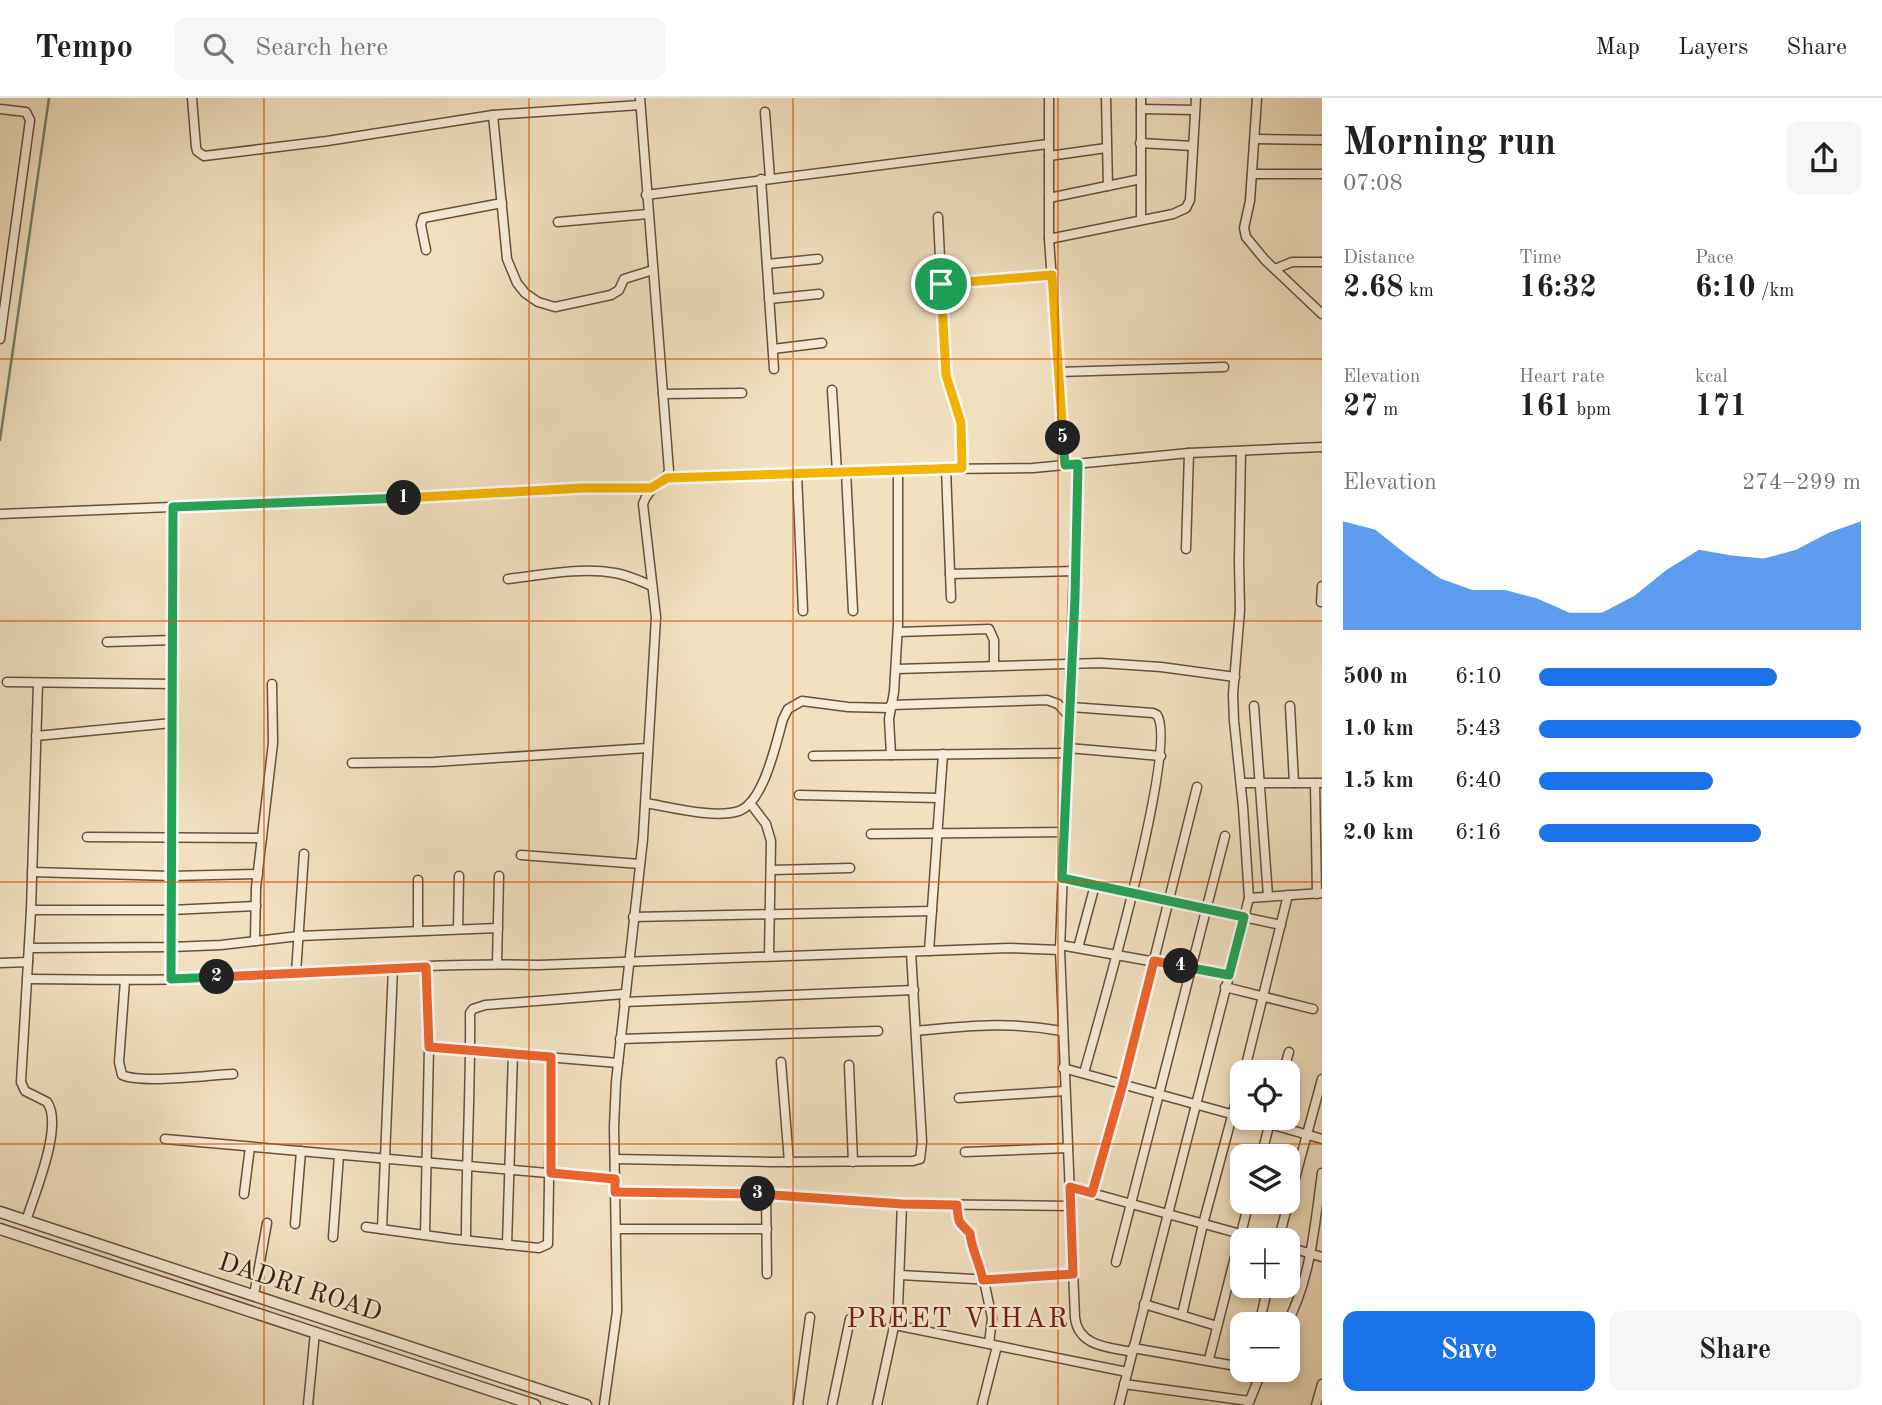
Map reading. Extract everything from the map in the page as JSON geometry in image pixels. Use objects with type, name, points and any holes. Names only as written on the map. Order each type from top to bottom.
[{"type":"street","points":[[192,98],[196,147],[204,156],[327,141],[493,115],[640,102],[669,466],[667,478]]},
{"type":"street","points":[[1049,98],[1049,239],[1065,465]]},
{"type":"street","points":[[1106,98],[1108,186]]},
{"type":"street","points":[[1141,98],[1141,219]]},
{"type":"street","points":[[1049,239],[1178,212],[1189,204],[1196,98]]},
{"type":"street","points":[[1257,98],[1252,174],[1244,228],[1246,237],[1251,246],[1317,305],[1322,314]]},
{"type":"street","points":[[0,109],[21,110],[26,112],[30,120],[0,339]]},
{"type":"street","points":[[1141,109],[1195,110]]},
{"type":"street","points":[[765,112],[767,264],[774,369]]},
{"type":"street","points":[[493,115],[507,259],[525,293],[538,303],[555,307],[611,295],[618,290],[624,279],[653,270]]},
{"type":"street","points":[[1255,139],[1322,140]]},
{"type":"street","points":[[1140,143],[1193,146]]},
{"type":"street","points":[[646,195],[1048,144]]},
{"type":"street","points":[[1049,156],[1106,148]]},
{"type":"street","points":[[1252,174],[1322,174]]},
{"type":"street","points":[[1049,198],[1140,179]]},
{"type":"street","points":[[426,250],[421,225],[423,218],[502,204]]},
{"type":"street","points":[[558,222],[648,214]]},
{"type":"street","points":[[938,217],[946,375],[961,423],[962,468]]},
{"type":"street","points":[[767,264],[818,259]]},
{"type":"street","points":[[1275,269],[1292,262],[1322,262]]},
{"type":"street","points":[[941,284],[1052,275]]},
{"type":"street","points":[[769,299],[819,294]]},
{"type":"street","points":[[773,349],[822,343]]},
{"type":"street","points":[[1058,372],[1224,367]]},
{"type":"street","points":[[832,390],[842,472],[853,611]]},
{"type":"street","points":[[663,394],[743,393]]},
{"type":"street","points":[[604,1405],[617,1311],[614,1127],[618,1063],[646,803],[656,617],[643,513],[646,495],[651,488],[667,478],[1065,465],[1189,453],[1322,447]]},
{"type":"street","points":[[1119,1405],[1249,898],[1234,721],[1240,610],[1238,561],[1241,452]]},
{"type":"street","points":[[1186,549],[1189,453]]},
{"type":"street","points":[[1078,464],[1060,947],[1074,1318],[1078,1332],[1090,1342],[1230,1364]]},
{"type":"street","points":[[946,469],[951,598]]},
{"type":"street","points":[[891,755],[890,707],[894,692],[898,632],[898,470]]},
{"type":"street","points":[[797,474],[803,611]]},
{"type":"street","points":[[0,514],[582,488],[651,488]]},
{"type":"street","points":[[171,979],[173,507]]},
{"type":"street","points":[[508,579],[598,571],[618,573],[652,586]]},
{"type":"street","points":[[950,574],[1076,572]]},
{"type":"street","points":[[1321,603],[1322,586]]},
{"type":"street","points":[[898,632],[989,629],[994,640],[994,666]]},
{"type":"street","points":[[107,642],[173,640]]},
{"type":"street","points":[[896,669],[1072,663],[1161,667],[1235,677]]},
{"type":"street","points":[[8,682],[173,684]]},
{"type":"street","points":[[26,1221],[48,1152],[52,1114],[47,1102],[25,1091],[21,1082],[31,910],[37,683]]},
{"type":"street","points":[[255,940],[258,874],[273,743],[272,684]]},
{"type":"street","points":[[646,803],[717,813],[741,810],[758,791],[783,719],[794,704],[810,701],[848,707],[890,707],[1047,700],[1058,704],[1070,717]]},
{"type":"street","points":[[1254,706],[1268,896]]},
{"type":"street","points":[[1290,706],[1294,783]]},
{"type":"street","points":[[1071,707],[1140,711],[1157,715],[1161,723],[1161,756],[1153,806],[1084,1073]]},
{"type":"street","points":[[36,736],[172,723]]},
{"type":"street","points":[[352,763],[434,762],[647,748]]},
{"type":"street","points":[[813,756],[1068,750],[1161,756]]},
{"type":"street","points":[[929,951],[943,754]]},
{"type":"street","points":[[1241,783],[1319,783],[1320,893],[1249,898]]},
{"type":"street","points":[[1092,1193],[1123,1084],[1197,787]]},
{"type":"street","points":[[799,795],[939,798]]},
{"type":"street","points":[[750,803],[766,824],[771,841],[769,956]]},
{"type":"street","points":[[871,834],[1064,832]]},
{"type":"street","points":[[1116,1262],[1225,836]]},
{"type":"street","points":[[87,837],[262,838]]},
{"type":"street","points":[[296,973],[304,854]]},
{"type":"street","points":[[522,855],[640,864]]},
{"type":"street","points":[[772,870],[850,868]]},
{"type":"street","points":[[32,872],[171,876],[258,874]]},
{"type":"street","points":[[458,929],[459,876]]},
{"type":"street","points":[[498,964],[499,876]]},
{"type":"street","points":[[1062,878],[1281,925]]},
{"type":"street","points":[[418,880],[418,931]]},
{"type":"street","points":[[1078,948],[1095,885]]},
{"type":"street","points":[[1247,1060],[1288,895]]},
{"type":"street","points":[[31,910],[171,910],[256,906]]},
{"type":"street","points":[[634,917],[932,911]]},
{"type":"street","points":[[29,947],[221,945],[299,936],[498,928]]},
{"type":"street","points":[[27,979],[171,979],[498,964],[539,965],[1060,947],[1229,975]]},
{"type":"street","points":[[615,1159],[853,1162],[920,1159],[922,1142],[911,952]]},
{"type":"street","points":[[0,963],[28,962]]},
{"type":"street","points":[[425,1235],[429,1047],[426,967]]},
{"type":"street","points":[[382,1229],[393,968]]},
{"type":"street","points":[[125,980],[119,1062],[122,1075],[145,1078],[233,1074]]},
{"type":"street","points":[[1226,987],[1313,1009]]},
{"type":"street","points":[[467,1241],[470,1013],[477,1006],[624,998],[914,990]]},
{"type":"street","points":[[916,1031],[1016,1023],[1062,1031]]},
{"type":"street","points":[[620,1039],[878,1031]]},
{"type":"street","points":[[429,1047],[618,1063]]},
{"type":"street","points":[[1287,1060],[1289,1052]]},
{"type":"street","points":[[507,1245],[513,1054]]},
{"type":"street","points":[[366,1227],[539,1248],[548,1244],[551,1057]]},
{"type":"street","points":[[781,1062],[789,1162]]},
{"type":"street","points":[[849,1065],[853,1162]]},
{"type":"street","points":[[1063,1068],[1230,1113]]},
{"type":"street","points":[[1282,1228],[1322,1079]]},
{"type":"street","points":[[958,1098],[1065,1091]]},
{"type":"street","points":[[1182,1315],[1203,1224],[1233,1130]]},
{"type":"street","points":[[1294,1130],[1322,1139]]},
{"type":"street","points":[[165,1139],[615,1179]]},
{"type":"street","points":[[244,1194],[250,1147]]},
{"type":"street","points":[[965,1152],[1068,1148]]},
{"type":"street","points":[[295,1224],[301,1151]]},
{"type":"street","points":[[333,1237],[339,1155]]},
{"type":"street","points":[[1292,1312],[1309,1253],[1322,1173]]},
{"type":"street","points":[[1070,1187],[1230,1231]]},
{"type":"street","points":[[615,1192],[766,1194],[902,1204],[1071,1206]]},
{"type":"street","points":[[766,1194],[767,1274]]},
{"type":"street","points":[[877,1405],[898,1308],[902,1204]]},
{"type":"street","points":[[957,1205],[957,1220],[961,1227],[970,1233],[970,1241],[976,1251],[992,1318],[993,1345],[982,1405]]},
{"type":"street","name":"DADRI ROAD","points":[[0,1212],[586,1405]]},
{"type":"street","points":[[254,1295],[267,1223]]},
{"type":"street","points":[[616,1228],[767,1229]]},
{"type":"street","name":"DADRI ROAD","points":[[0,1229],[536,1405]]},
{"type":"street","points":[[1300,1250],[1322,1257]]},
{"type":"street","points":[[900,1275],[983,1280],[1073,1274]]},
{"type":"street","points":[[1209,1359],[1230,1276]]},
{"type":"street","points":[[1144,1304],[1217,1326]]},
{"type":"street","points":[[798,1405],[810,1317]]},
{"type":"street","points":[[832,1405],[850,1319]]},
{"type":"street","points":[[895,1325],[1127,1371]]},
{"type":"street","points":[[308,1405],[315,1332]]},
{"type":"street","points":[[1124,1384],[1248,1403],[1256,1382]]},
{"type":"street","points":[[1316,1405],[1322,1384]]},
{"type":"waterway","points":[[0,440],[49,98]]},
{"type":"district","name":"PREET VIHAR","points":[[958,1320]]},
{"type":"route","points":[[1052,275],[1065,465],[1078,464],[1075,598],[1062,878],[1244,917],[1229,975],[1154,961],[1092,1193],[1070,1187],[1073,1274],[983,1280],[976,1251],[970,1241],[970,1233],[961,1227],[957,1220],[957,1205],[902,1204],[766,1194],[615,1192],[615,1179],[551,1173],[551,1057],[429,1047],[426,967],[171,979],[173,507],[582,488],[651,488],[667,478],[962,468],[960,413],[946,375],[941,284],[1052,275]]}]
